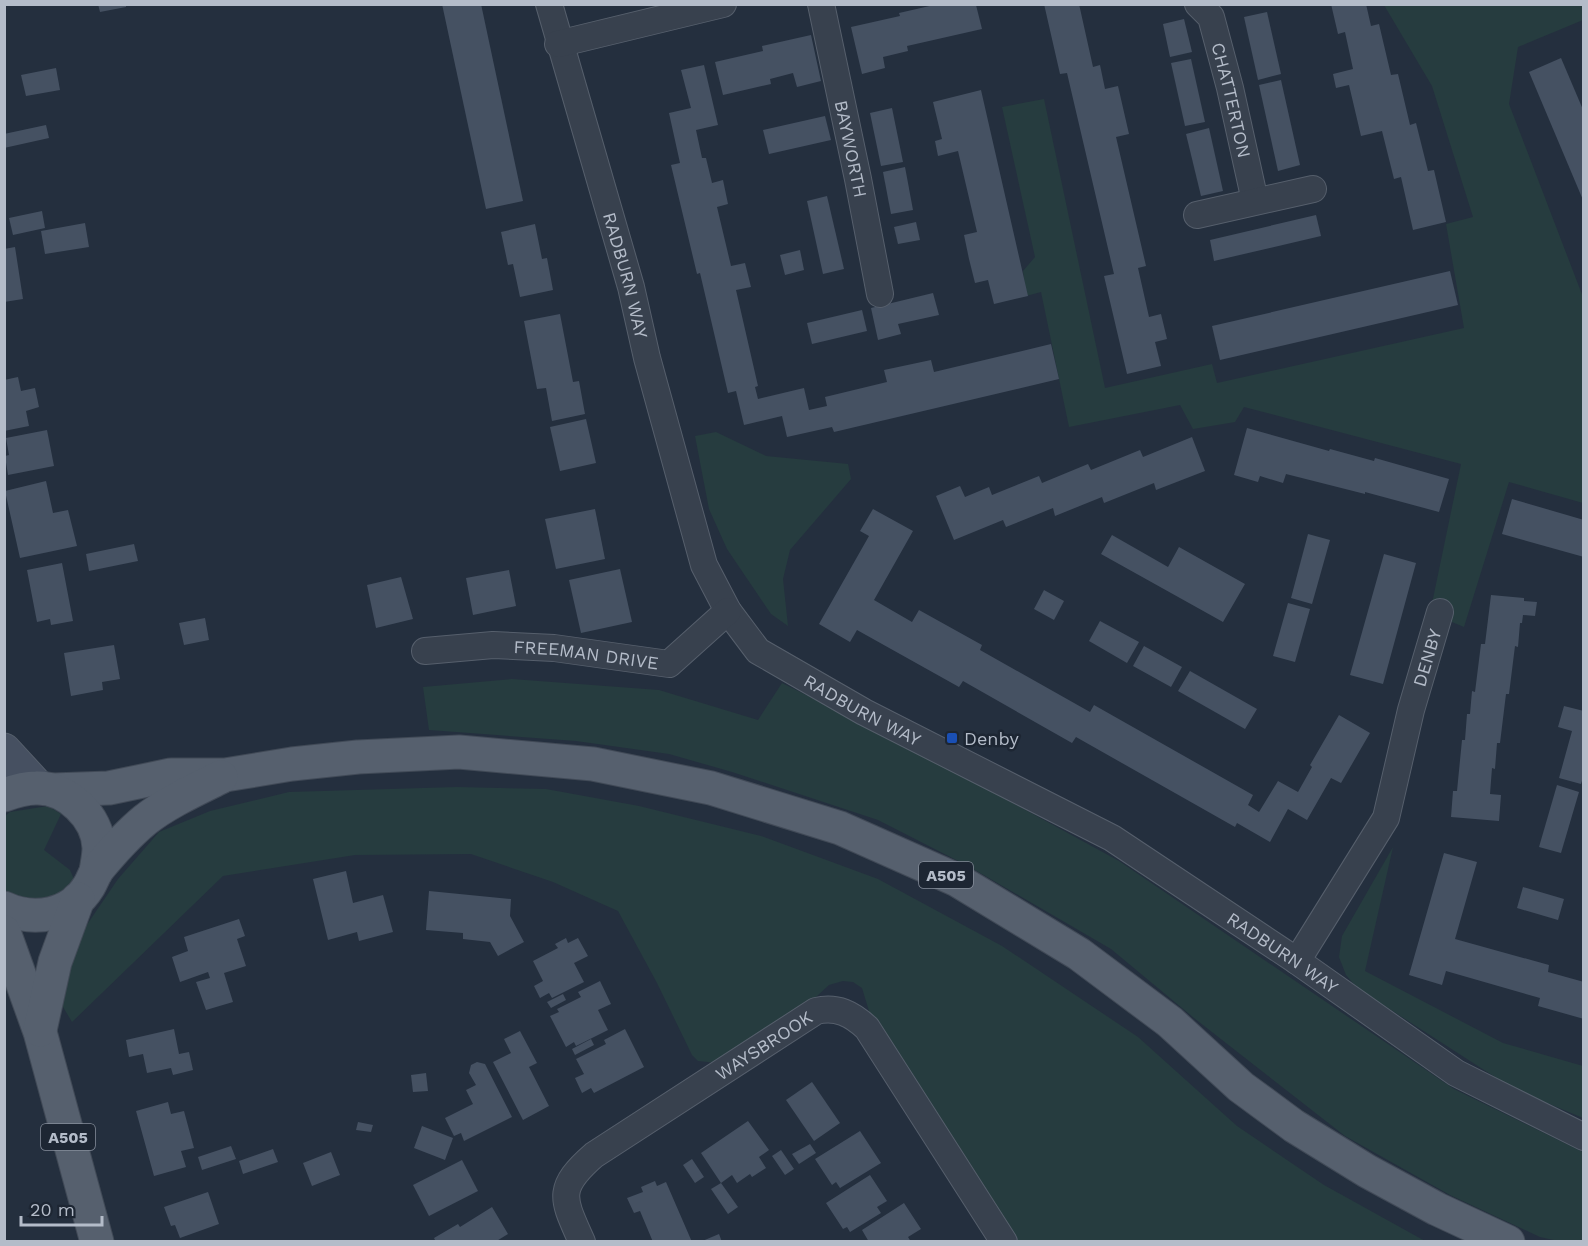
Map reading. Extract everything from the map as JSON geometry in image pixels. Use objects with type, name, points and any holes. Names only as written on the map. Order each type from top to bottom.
[{"type":"main road","points":[[4,750],[46,789],[76,802],[92,822],[99,846],[96,872],[89,886],[78,899],[60,911],[40,916],[18,914],[4,908]]},
{"type":"main road","name":"A505","points":[[46,789],[109,788],[171,775],[225,775],[292,764],[358,757],[470,753],[593,764],[711,788],[840,828],[957,880],[1069,948],[1170,1022],[1241,1087],[1294,1126],[1437,1209],[1508,1242]]},
{"type":"main road","name":"A505","points":[[96,872],[146,819],[225,775]]},
{"type":"main road","points":[[4,795],[19,789],[46,789]]},
{"type":"main road","name":"A505","points":[[40,1032],[55,962],[78,899]]},
{"type":"main road","name":"A505","points":[[4,932],[40,1032],[97,1242]]},
{"type":"street","name":"RADBURN WAY","points":[[549,4],[558,44],[631,287],[647,358],[704,565],[728,611],[758,651],[864,712],[1112,838],[1297,961],[1456,1073],[1584,1137]]},
{"type":"street","points":[[558,44],[723,4]]},
{"type":"street","name":"BAYWORTH","points":[[821,4],[880,294]]},
{"type":"street","name":"CHATTERTON","points":[[1198,4],[1211,17],[1256,201]]},
{"type":"street","points":[[1197,215],[1313,189]]},
{"type":"street","name":"FREEMAN DRIVE","points":[[425,651],[492,645],[554,648],[669,664],[728,611]]},
{"type":"street","name":"DENBY","points":[[1297,961],[1386,818],[1411,710],[1440,612]]},
{"type":"street","name":"WAYSBROOK","points":[[582,1242],[567,1208],[568,1182],[576,1171],[594,1155],[816,1011],[827,1008],[849,1014],[867,1028],[1004,1242]]},
{"type":"green space","points":[[1384,5],[1583,5],[1583,20],[1518,47],[1509,104],[1583,297],[1583,503],[1509,482],[1464,627],[1430,613],[1461,464],[1244,407],[1235,422],[1193,429],[1180,405],[1069,427],[1041,292],[1026,296],[1023,271],[1035,257],[1002,107],[1044,99],[1105,388],[1212,364],[1217,383],[1464,328],[1446,224],[1473,217],[1432,86]]},
{"type":"green space","points":[[716,432],[766,456],[848,464],[851,479],[790,550],[783,579],[788,626],[771,614],[727,549],[709,509],[695,436]]},
{"type":"green space","points":[[512,679],[659,690],[758,720],[782,683],[897,740],[1119,861],[1454,1089],[1583,1152],[1583,1241],[1558,1241],[1540,1237],[1450,1195],[1345,1136],[1194,1018],[1111,949],[968,866],[878,820],[732,772],[669,754],[576,741],[429,730],[423,687]]},
{"type":"green space","points":[[457,787],[546,789],[639,806],[761,836],[878,879],[1002,946],[1138,1037],[1237,1126],[1324,1185],[1425,1241],[1017,1241],[889,1044],[869,1011],[862,988],[853,982],[843,981],[829,985],[804,1008],[717,1063],[698,1061],[692,1055],[618,911],[553,882],[471,854],[355,855],[223,876],[72,1022],[54,992],[69,951],[118,879],[159,832],[210,811],[289,792]]},
{"type":"green space","points":[[48,806],[61,814],[44,850],[70,870],[76,884],[50,898],[34,899],[5,893],[4,817],[10,812]]},
{"type":"green space","points":[[1393,847],[1365,971],[1503,1043],[1583,1066],[1583,1118],[1528,1095],[1498,1079],[1357,988],[1346,975],[1339,957],[1342,936]]},
{"type":"building","points":[[98,4],[126,4],[126,7],[100,12]]},
{"type":"building","points":[[442,4],[481,4],[523,201],[486,209]]},
{"type":"building","points":[[1044,4],[1079,4],[1093,67],[1100,65],[1105,89],[1118,86],[1129,134],[1116,137],[1146,266],[1138,268],[1149,317],[1161,314],[1167,339],[1155,342],[1161,366],[1127,374],[1104,276],[1114,274],[1067,73],[1060,74]]},
{"type":"building","points":[[1331,4],[1366,4],[1371,26],[1379,24],[1391,75],[1398,74],[1410,125],[1416,123],[1428,171],[1434,170],[1446,222],[1413,230],[1401,177],[1394,179],[1382,131],[1361,136],[1349,85],[1336,88],[1333,74],[1353,69],[1345,32],[1338,34]]},
{"type":"building","points":[[934,5],[976,5],[982,29],[907,46],[908,51],[883,57],[885,68],[862,74],[851,27],[900,16],[899,13]]},
{"type":"building","points":[[1267,12],[1281,74],[1258,80],[1244,17]]},
{"type":"building","points":[[1184,19],[1192,52],[1170,57],[1163,24]]},
{"type":"building","points":[[811,35],[821,81],[797,87],[793,73],[770,79],[771,84],[723,95],[715,62],[763,51],[762,46]]},
{"type":"building","points":[[1561,58],[1584,112],[1583,200],[1529,72]]},
{"type":"building","points":[[1191,59],[1205,122],[1185,126],[1171,63]]},
{"type":"building","points":[[704,65],[718,125],[696,130],[702,158],[706,158],[712,183],[723,180],[728,204],[717,207],[731,266],[745,263],[751,287],[736,290],[758,386],[755,387],[758,399],[804,388],[809,410],[827,406],[825,397],[887,382],[884,370],[931,360],[934,372],[1051,344],[1059,379],[834,432],[832,427],[787,437],[782,416],[744,425],[736,391],[728,393],[700,273],[697,274],[671,165],[680,163],[669,113],[691,108],[681,70]]},
{"type":"building","points":[[56,68],[60,90],[26,96],[21,75]]},
{"type":"building","points":[[1281,80],[1300,165],[1278,171],[1259,85]]},
{"type":"building","points":[[981,90],[1028,296],[994,304],[988,280],[975,283],[969,259],[964,235],[977,232],[958,151],[938,156],[935,141],[942,139],[933,102]]},
{"type":"building","points":[[892,108],[903,162],[881,166],[870,113]]},
{"type":"building","points":[[825,116],[831,140],[769,154],[763,130]]},
{"type":"building","points":[[46,125],[49,138],[4,148],[4,134]]},
{"type":"building","points":[[1209,128],[1223,191],[1201,196],[1186,134]]},
{"type":"building","points":[[905,167],[913,210],[891,214],[883,172]]},
{"type":"building","points":[[827,196],[844,269],[823,274],[807,201]]},
{"type":"building","points":[[42,211],[45,228],[13,235],[9,218]]},
{"type":"building","points":[[1316,215],[1321,236],[1214,261],[1210,240]]},
{"type":"building","points":[[916,222],[920,240],[898,244],[894,227]]},
{"type":"building","points":[[85,223],[89,247],[45,254],[41,231]]},
{"type":"building","points":[[535,224],[542,259],[547,258],[553,290],[520,297],[513,264],[508,265],[501,232]]},
{"type":"building","points":[[15,247],[23,299],[4,302],[4,249]]},
{"type":"building","points":[[800,250],[804,270],[785,275],[780,255]]},
{"type":"building","points":[[1450,271],[1458,305],[1220,360],[1212,326]]},
{"type":"building","points":[[933,293],[939,315],[898,324],[901,334],[878,340],[871,308]]},
{"type":"building","points":[[862,310],[867,331],[812,344],[807,323]]},
{"type":"building","points":[[560,314],[573,382],[579,381],[585,414],[552,421],[546,388],[537,389],[524,321]]},
{"type":"building","points":[[18,377],[21,391],[35,388],[39,407],[26,411],[29,426],[4,431],[4,380]]},
{"type":"building","points":[[586,419],[596,463],[560,471],[550,427]]},
{"type":"building","points":[[1247,428],[1329,451],[1330,449],[1374,461],[1375,458],[1449,479],[1439,512],[1286,474],[1283,483],[1260,476],[1258,482],[1234,475]]},
{"type":"building","points":[[47,430],[54,466],[8,475],[5,456],[9,455],[6,438]]},
{"type":"building","points":[[1192,437],[1205,471],[1156,490],[1154,483],[1104,503],[1102,497],[1055,516],[1053,508],[1006,527],[1003,520],[954,540],[936,496],[960,486],[965,497],[989,487],[992,495],[1039,476],[1042,483],[1088,464],[1091,470],[1140,450],[1143,457]]},
{"type":"building","points":[[46,481],[53,513],[68,510],[77,546],[20,558],[5,491]]},
{"type":"building","points":[[1512,499],[1584,520],[1584,557],[1502,534]]},
{"type":"building","points":[[595,509],[605,559],[556,569],[545,519]]},
{"type":"building","points":[[873,509],[913,531],[874,600],[912,622],[919,610],[982,645],[980,650],[1090,712],[1094,705],[1253,795],[1248,805],[1259,812],[1278,781],[1298,792],[1312,767],[1310,765],[1339,715],[1370,733],[1341,783],[1331,778],[1307,820],[1288,809],[1270,842],[1237,823],[1235,827],[1076,737],[1072,743],[963,681],[959,687],[857,630],[850,642],[819,624],[869,536],[860,531]]},
{"type":"building","points":[[1308,534],[1330,540],[1312,604],[1291,598]]},
{"type":"building","points":[[1112,535],[1168,567],[1179,547],[1245,584],[1223,622],[1101,554]]},
{"type":"building","points":[[134,544],[138,561],[89,571],[86,554]]},
{"type":"building","points":[[1384,554],[1416,563],[1383,684],[1350,675]]},
{"type":"building","points":[[62,563],[73,621],[51,625],[50,619],[37,622],[27,570]]},
{"type":"building","points":[[620,569],[632,622],[581,633],[569,580]]},
{"type":"building","points":[[509,570],[516,606],[473,615],[466,578]]},
{"type":"building","points":[[401,577],[413,619],[376,628],[367,585]]},
{"type":"building","points":[[1044,590],[1064,601],[1054,620],[1034,609]]},
{"type":"building","points":[[1491,595],[1524,598],[1524,601],[1537,602],[1535,616],[1523,615],[1522,623],[1520,623],[1509,694],[1506,694],[1500,743],[1497,743],[1495,769],[1492,768],[1490,794],[1501,795],[1499,821],[1451,817],[1453,791],[1457,791],[1462,740],[1465,740],[1472,691],[1475,692],[1481,644],[1485,644]]},
{"type":"building","points":[[1288,603],[1310,609],[1295,662],[1273,656]]},
{"type":"building","points":[[205,618],[209,640],[184,645],[179,623]]},
{"type":"building","points":[[1100,621],[1139,642],[1127,663],[1089,641]]},
{"type":"building","points":[[114,645],[120,679],[102,682],[103,690],[71,696],[64,653]]},
{"type":"building","points":[[1144,646],[1182,667],[1171,687],[1133,666]]},
{"type":"building","points":[[1190,671],[1257,709],[1245,729],[1178,691]]},
{"type":"building","points":[[1564,706],[1584,711],[1584,774],[1581,784],[1559,778],[1572,731],[1558,727]]},
{"type":"building","points":[[1557,785],[1579,792],[1561,853],[1539,847]]},
{"type":"building","points":[[1444,853],[1477,862],[1455,939],[1549,965],[1548,972],[1584,982],[1584,1019],[1538,1006],[1540,998],[1446,971],[1442,985],[1409,975]]},
{"type":"building","points":[[346,871],[353,903],[383,895],[393,932],[359,941],[357,932],[328,940],[313,879]]},
{"type":"building","points":[[1523,887],[1564,899],[1558,920],[1517,908]]},
{"type":"building","points":[[429,891],[511,899],[510,916],[524,942],[498,956],[490,942],[463,939],[463,933],[426,930]]},
{"type":"building","points":[[239,919],[245,936],[237,939],[246,966],[224,973],[233,1002],[206,1010],[196,982],[210,978],[208,972],[180,982],[172,957],[188,951],[184,937]]},
{"type":"building","points":[[566,938],[568,943],[578,938],[588,956],[574,963],[584,982],[552,998],[549,993],[540,998],[534,986],[543,981],[533,961],[558,948],[555,944]]},
{"type":"building","points":[[600,981],[611,1004],[598,1010],[608,1030],[576,1046],[574,1042],[566,1047],[550,1016],[559,1012],[557,1009],[581,997],[578,992]]},
{"type":"building","points":[[563,994],[566,1000],[551,1008],[547,1002]]},
{"type":"building","points":[[174,1029],[179,1054],[189,1052],[193,1070],[173,1075],[171,1068],[147,1073],[143,1054],[129,1057],[126,1040]]},
{"type":"building","points":[[625,1029],[644,1067],[594,1093],[591,1088],[582,1093],[575,1078],[584,1074],[576,1059],[606,1044],[604,1040]]},
{"type":"building","points":[[520,1031],[537,1063],[529,1067],[549,1106],[523,1120],[493,1062],[511,1053],[504,1039]]},
{"type":"building","points":[[591,1039],[594,1045],[575,1055],[572,1049]]},
{"type":"building","points":[[477,1062],[485,1064],[512,1117],[464,1141],[461,1133],[454,1136],[445,1118],[473,1104],[466,1090],[476,1085],[469,1073],[471,1065]]},
{"type":"building","points":[[426,1073],[428,1091],[413,1092],[411,1075]]},
{"type":"building","points":[[812,1082],[840,1123],[814,1141],[786,1100]]},
{"type":"building","points":[[168,1102],[171,1114],[184,1111],[194,1148],[181,1151],[186,1167],[154,1176],[136,1111]]},
{"type":"building","points":[[748,1121],[769,1150],[759,1157],[766,1168],[752,1177],[750,1174],[737,1183],[732,1175],[721,1183],[701,1153]]},
{"type":"building","points":[[358,1122],[373,1125],[371,1132],[356,1130]]},
{"type":"building","points":[[422,1126],[453,1138],[445,1160],[414,1148]]},
{"type":"building","points":[[860,1131],[881,1163],[840,1188],[836,1182],[832,1185],[815,1159]]},
{"type":"building","points":[[810,1144],[816,1153],[799,1164],[792,1154]]},
{"type":"building","points":[[231,1146],[236,1159],[202,1170],[198,1157]]},
{"type":"building","points":[[273,1149],[278,1162],[243,1174],[239,1161]]},
{"type":"building","points":[[781,1150],[794,1169],[785,1175],[772,1156]]},
{"type":"building","points":[[331,1152],[340,1175],[312,1186],[303,1163]]},
{"type":"building","points":[[692,1159],[704,1177],[695,1183],[683,1165]]},
{"type":"building","points":[[462,1160],[478,1191],[429,1216],[413,1185]]},
{"type":"building","points":[[870,1175],[887,1201],[877,1207],[881,1213],[850,1232],[847,1227],[843,1229],[826,1203]]},
{"type":"building","points":[[655,1181],[657,1186],[666,1182],[692,1242],[653,1242],[640,1211],[634,1213],[627,1198],[643,1192],[641,1187]]},
{"type":"building","points":[[721,1183],[738,1207],[728,1214],[711,1189]]},
{"type":"building","points":[[208,1192],[219,1224],[180,1238],[175,1225],[171,1226],[164,1207]]},
{"type":"building","points":[[904,1203],[921,1229],[908,1237],[911,1242],[869,1242],[862,1230]]},
{"type":"building","points":[[492,1207],[508,1234],[495,1242],[436,1242],[434,1238],[458,1224],[460,1227]]},
{"type":"building","points":[[719,1234],[722,1242],[700,1242]]},
{"type":"place","name":"Denby","points":[[952,738]]}]
